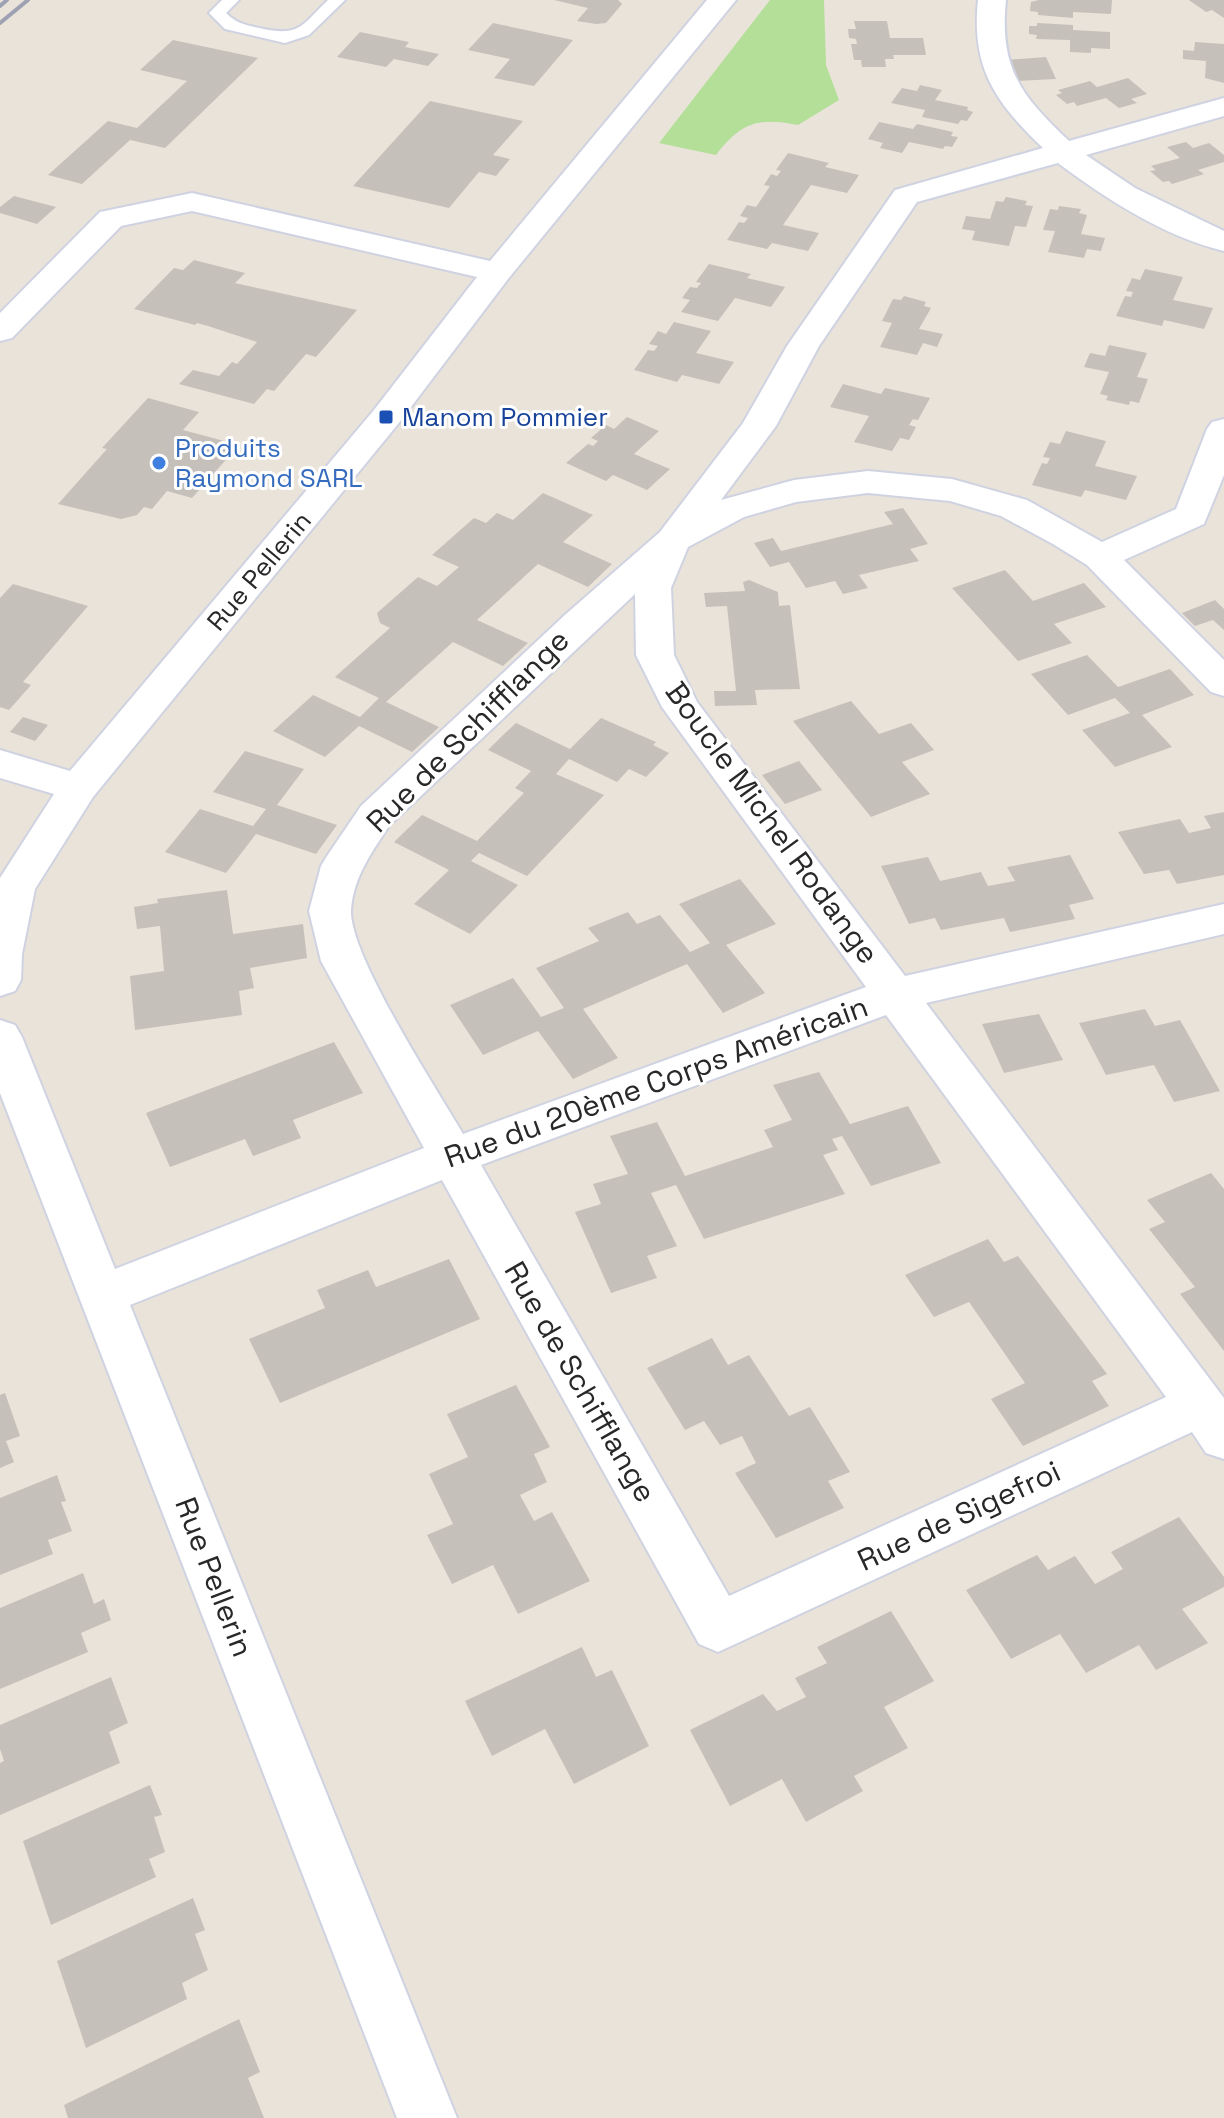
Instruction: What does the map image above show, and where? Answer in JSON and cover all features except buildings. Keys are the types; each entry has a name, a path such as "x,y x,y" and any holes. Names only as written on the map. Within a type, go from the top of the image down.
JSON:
{"street":[{"name":"Rue Pellerin","path":"0,980 1,954 15,888 79,787 386,417 497,272 722,0"},
{"path":"992,0 994,65 1029,117 1061,151 1126,197 1224,242"},
{"name":"Rue de Schifflange","path":"718,1627 342,961 330,911 341,866 375,816 579,623 673,540 759,426 803,346 906,196 1224,107"},
{"path":"0,331 111,219 192,202 497,272"},
{"path":"1100,557 1191,516 1224,429"},
{"path":"673,540 731,509 794,491 868,482 952,490 1014,508 1100,557 1224,683"},
{"name":"Boucle Michel Rodange","path":"673,540 653,588 655,655 681,707 1212,1421"},
{"path":"0,764 79,787"},
{"name":"Rue du 20ème Corps Américain","path":"103,1295 451,1157 895,994 1224,919"},
{"name":"Rue Pellerin","path":"0,1037 427,2118"},
{"name":"Rue de Sigefroi","path":"718,1627 1212,1421"}],"lane":[{"path":"231,0 217,13 230,26 285,38 304,32 337,0"}],"green space":[{"path":"770,0 824,0 826,65 839,100 798,125 762,122 743,129 716,155 659,143"}],"railway":[{"path":"0,6 7,0"},
{"path":"0,23 28,0"}],"place":[{"name":"Manom Pommier","path":"386,417"},
{"name":"Produits Raymond SARL","path":"159,463"}]}
